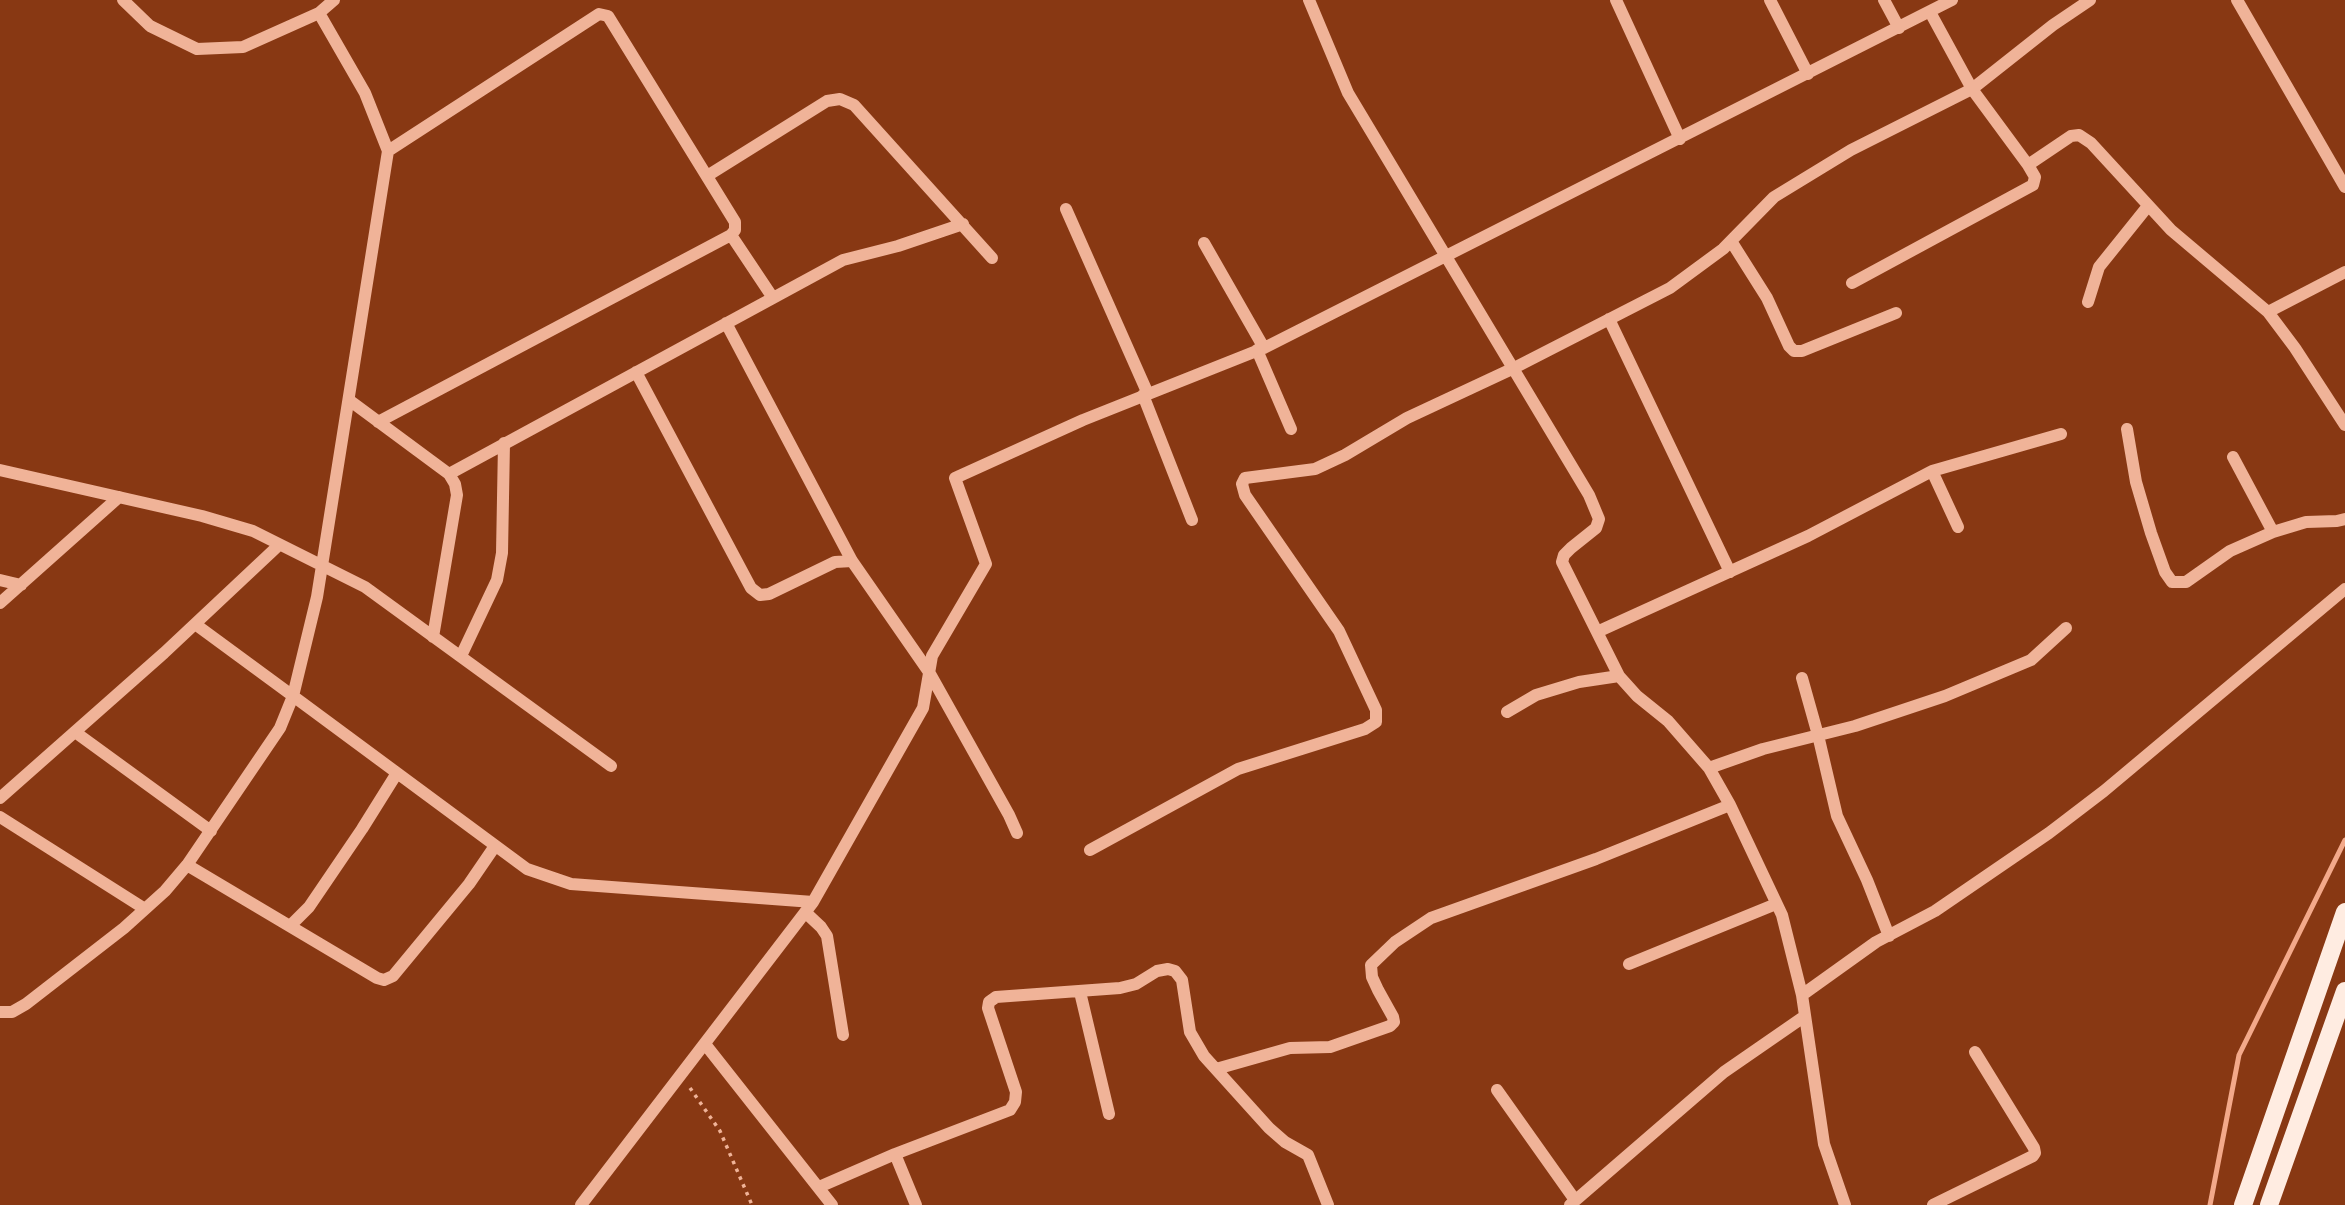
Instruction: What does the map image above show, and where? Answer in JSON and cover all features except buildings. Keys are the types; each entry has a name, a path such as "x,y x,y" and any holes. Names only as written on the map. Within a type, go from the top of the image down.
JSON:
{"main road":[{"path":"2244,1205 2345,912"},
{"path":"2269,1205 2345,991"}],"street":[{"path":"123,0 150,26 197,48 243,47 319,13 334,0"},
{"path":"1309,0 1348,93 1589,495 1599,519 1596,528 1571,548 1564,555 1562,562 1619,676 1637,696 1668,721 1709,768 1730,805 1782,915 1802,995 1824,1144 1845,1205"},
{"path":"1616,0 1679,139"},
{"path":"1770,0 1808,74"},
{"path":"1884,0 1899,28"},
{"path":"581,1205 809,907 923,708 932,656 986,564 955,478 1083,420 1260,349 1952,0"},
{"path":"1090,850 1238,769 1365,729 1376,722 1376,710 1339,631 1245,495 1242,484 1245,478 1314,470 1407,418 1514,368 1670,288 1731,241 1774,197 1851,149 1972,89 2053,25 2090,0"},
{"path":"2237,0 2345,187"},
{"path":"1852,283 2033,185 2035,177 2028,165 1972,89 1930,12"},
{"path":"0,1013 12,1012 26,1004 165,891 211,831 279,727 293,695 317,597 388,151 365,93 319,13"},
{"path":"379,422 731,235 735,230 735,222 608,16 598,14 388,151"},
{"path":"707,176 827,101 840,99 854,105 992,258"},
{"path":"2028,165 2071,136 2079,135 2091,143 2171,230 2268,312 2345,425"},
{"path":"2088,302 2099,267 2148,206"},
{"path":"1066,209 1146,395 1192,520"},
{"path":"449,474 843,260 898,246 963,224"},
{"path":"731,235 773,298"},
{"path":"1731,241 1768,298 1794,351 1802,351 1896,313"},
{"path":"1204,243 1260,349 1291,429"},
{"path":"2268,312 2345,272"},
{"path":"1609,319 1730,572"},
{"path":"726,323 852,561 929,673 1017,833"},
{"path":"636,372 751,588 760,595 769,594 835,562 852,561"},
{"path":"349,400 449,474 455,484 457,495 433,636"},
{"path":"2127,429 2136,482 2165,572 2172,582 2186,582 2230,551 2273,532 2306,522 2345,519"},
{"path":"1597,632 1808,536 1932,471 2061,434"},
{"path":"461,656 498,580 502,553 504,443"},
{"path":"2233,457 2273,532"},
{"path":"0,470 202,516 253,531 365,587 611,766"},
{"path":"1932,471 1958,527"},
{"path":"0,603 119,497"},
{"path":"0,798 279,545"},
{"path":"0,580 20,585"},
{"path":"1802,995 1876,942 1935,911 2049,833 2345,589"},
{"path":"195,624 527,869 571,884 809,907"},
{"path":"1709,768 1763,749 1855,726 1945,696 2031,660 2066,628"},
{"path":"1507,712 1536,695 1579,682 1619,676"},
{"path":"1802,678 1837,816 1889,936"},
{"path":"75,732 211,831"},
{"path":"289,926 309,907 397,773"},
{"path":"1216,1069 1290,1048 1330,1047 1390,1026 1394,1022 1393,1017 1378,990 1371,965 1395,942 1431,918 1596,859 1730,805"},
{"path":"0,817 145,909"},
{"path":"187,865 377,978 383,979 393,976 469,884 495,846"},
{"path":"1629,964 1776,904"},
{"path":"809,907 827,936 843,1035"},
{"path":"819,1188 895,1154 1010,1110 1015,1102 1016,1092 988,1008 989,1002 996,997 1120,988 1136,984 1157,971 1168,969 1175,971 1182,980 1190,1032 1204,1056 1269,1128 1285,1142 1308,1155 1328,1205"},
{"path":"1080,992 1109,1114"},
{"path":"1496,1090 1514,1111 1573,1203 1724,1072 1805,1016"},
{"path":"705,1044 832,1205"},
{"path":"1933,1205 2035,1153 1975,1052"},
{"path":"895,1154 916,1205"}],"path":[{"path":"680,1075 720,1131 752,1205"}],"waterway":[{"path":"2210,1205 2239,1055 2345,840"}]}
